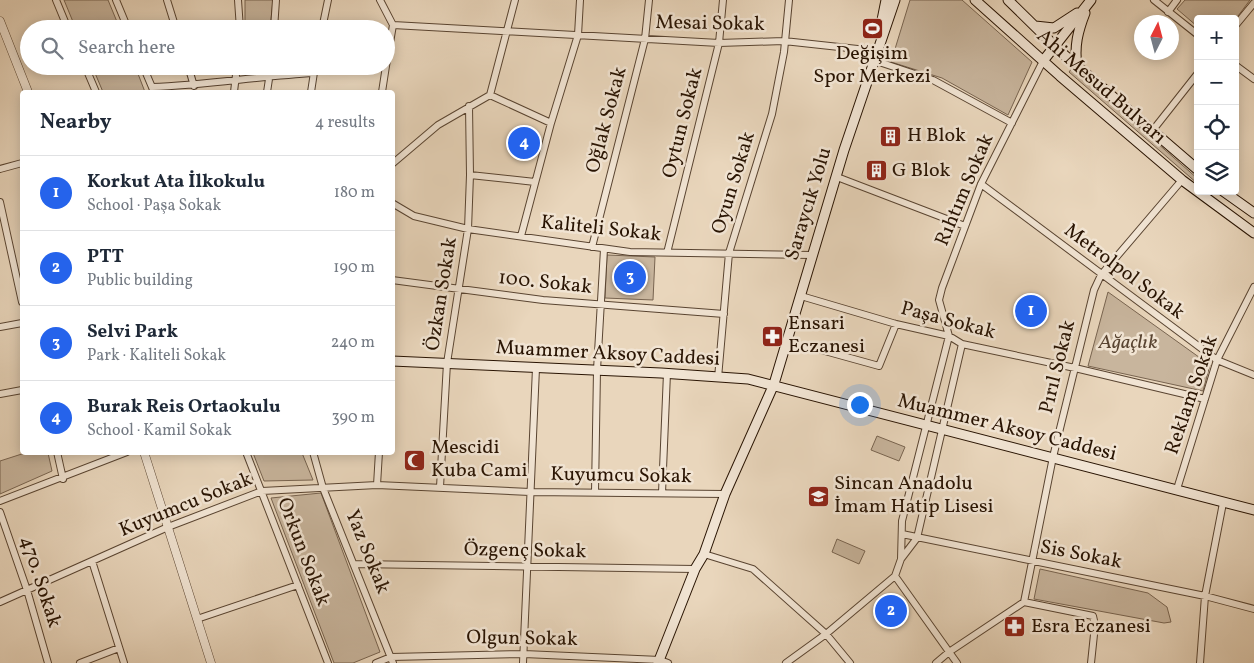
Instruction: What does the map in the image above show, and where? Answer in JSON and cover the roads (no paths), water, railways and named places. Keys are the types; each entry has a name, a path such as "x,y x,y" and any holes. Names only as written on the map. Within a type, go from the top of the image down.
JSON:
{"main road":[{"name":"Saraycık Yolu","path":"662,662 725,494 774,384 844,150 881,35 888,0"},
{"name":"Ahi Mesud Bulvarı","path":"976,0 1043,61 1182,180 1254,232"},
{"name":"Ahi Mesud Bulvarı","path":"1008,0 1077,66 1194,166"},
{"path":"1043,61 1090,2"},
{"path":"1035,26 1054,28 1090,2"},
{"path":"1077,66 1074,50 1078,31 1090,2"},
{"path":"1229,195 1254,213"},
{"name":"Muammer Aksoy Caddesi","path":"395,360 748,379 774,384 943,431 1053,457 1254,510"}],"street":[{"path":"56,0 64,20"},
{"path":"116,0 124,20"},
{"path":"167,0 173,20"},
{"path":"238,0 239,20"},
{"path":"275,20 276,0"},
{"path":"324,20 328,0"},
{"path":"380,0 390,20"},
{"path":"395,162 438,126 490,95 515,0"},
{"path":"521,236 551,122 578,35 580,0"},
{"name":"Oğlak Sokak","path":"592,247 645,39 649,0"},
{"name":"Oytun Sokak","path":"667,253 719,43 722,0"},
{"name":"Oyun Sokak","path":"718,378 729,253 772,114 789,0"},
{"path":"1154,0 1194,33"},
{"path":"1168,12 1177,0"},
{"path":"1239,21 1254,2"},
{"path":"0,21 20,72"},
{"name":"Mesai Sokak","path":"395,25 719,43 784,41 876,51"},
{"path":"873,60 933,80 1012,123"},
{"name":"Rıhtım Sokak","path":"949,336 939,300 981,184 1043,61"},
{"path":"1239,68 1254,79"},
{"path":"21,75 27,90"},
{"path":"88,75 93,90"},
{"path":"147,75 153,90 270,75 267,90"},
{"path":"191,75 194,86"},
{"path":"234,90 236,75"},
{"path":"311,90 314,75"},
{"path":"382,90 385,75"},
{"path":"1153,130 1194,78"},
{"path":"490,95 551,122"},
{"name":"Özkan Sokak","path":"440,487 447,363 468,229 470,175 469,106"},
{"path":"0,169 20,164"},
{"path":"470,175 535,182"},
{"path":"837,177 965,226"},
{"name":"Pırıl Sokak","path":"1024,602 1053,457 1094,290 1101,275 1182,180"},
{"name":"Metrolpol Sokak","path":"981,184 1217,360 1254,375"},
{"path":"0,202 20,293"},
{"name":"Kaliteli Sokak","path":"395,205 414,216 468,229 592,247 667,253 812,255"},
{"path":"0,240 9,241"},
{"path":"595,492 597,370 604,248"},
{"name":"100. Sokak","path":"395,280 543,300 724,314"},
{"name":"Reklam Sokak","path":"1177,489 1217,360 1254,287"},
{"name":"Paşa Sokak","path":"801,296 896,324 949,336 962,344 1075,368 1205,399"},
{"path":"0,327 20,323"},
{"path":"814,348 879,366 896,324"},
{"path":"786,663 826,634 895,576 901,559 902,520 949,336"},
{"path":"901,559 917,538 962,344"},
{"path":"523,663 536,368"},
{"path":"662,493 667,374"},
{"path":"0,394 20,390"},
{"path":"58,455 63,479"},
{"path":"0,501 63,479 120,455"},
{"path":"145,455 211,663"},
{"name":"Orkun Sokak","path":"247,455 328,663"},
{"name":"Yaz Sokak","path":"315,455 323,488 392,660"},
{"path":"377,485 379,455"},
{"name":"Kuyumcu Sokak","path":"0,602 168,527 262,491 377,485 530,492 725,494"},
{"path":"1200,663 1205,596 1223,503"},
{"name":"470. Sokak","path":"0,512 27,590 48,663"},
{"name":"Sis Sokak","path":"902,534 1205,596 1254,609"},
{"path":"704,554 753,569 826,634 850,663"},
{"path":"92,561 124,663"},
{"name":"Özgenç Sokak","path":"354,564 695,570"},
{"path":"895,576 957,663"},
{"path":"197,619 298,585"},
{"path":"936,663 949,652 1024,602 1093,616 1095,625 1091,663"},
{"path":"80,663 119,648"},
{"name":"Olgun Sokak","path":"376,663 392,660 524,654 662,662"}],"place":[{"name":"Değişim Spor Merkezi","path":"872,28"},
{"name":"H Blok","path":"891,136"},
{"name":"Burak Reis Ortaokulu","path":"524,143"},
{"name":"G Blok","path":"876,171"},
{"name":"Selvi Park","path":"630,277"},
{"name":"Korkut Ata İlkokulu","path":"1031,311"},
{"name":"Ensari Eczanesi","path":"772,336"},
{"name":"Mescidi Kuba Cami","path":"415,460"},
{"name":"Sincan Anadolu İmam Hatip Lisesi","path":"818,496"},
{"name":"PTT","path":"891,611"},
{"name":"Esra Eczanesi","path":"1015,627"}],"park label":[{"name":"Ağaçlık","path":"1128,343"}]}
